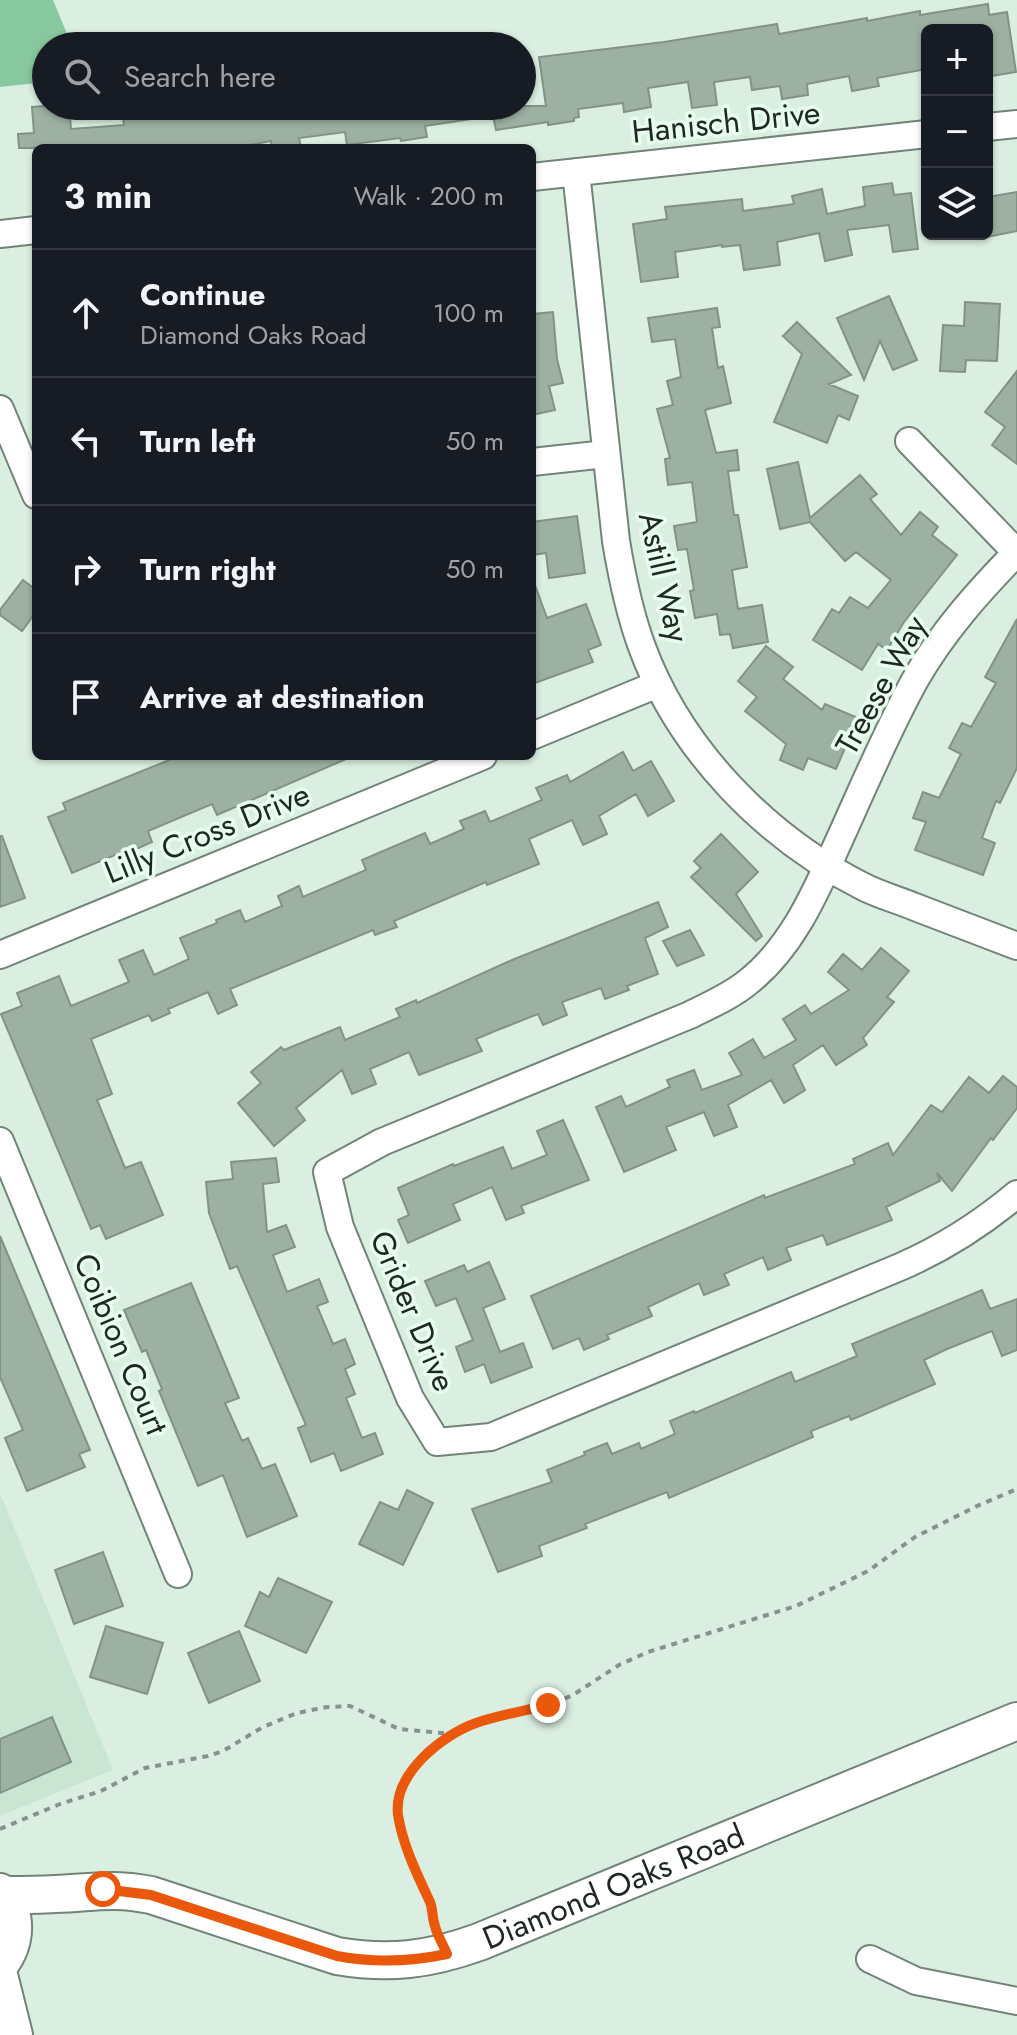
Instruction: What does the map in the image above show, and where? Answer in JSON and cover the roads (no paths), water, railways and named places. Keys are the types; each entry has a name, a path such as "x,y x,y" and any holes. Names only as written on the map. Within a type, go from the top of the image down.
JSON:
{"street":[{"path":"993,126 1017,124"},
{"name":"Hanisch Drive","path":"536,177 921,135"},
{"name":"Astill Way","path":"576,172 623,582 643,649 678,720 733,789 771,826 827,866 866,888 1017,946"},
{"path":"0,234 32,230"},
{"path":"0,409 32,485"},
{"path":"909,441 1017,552"},
{"path":"536,462 606,454"},
{"name":"Treese Way","path":"827,866 916,680 946,633 1017,552"},
{"path":"536,734 658,684"},
{"name":"Lilly Cross Drive","path":"0,955 473,760"},
{"name":"Grider Drive","path":"827,866 814,896 775,955 749,981 725,997 690,1015 382,1142 327,1172 340,1227 410,1398 437,1442 491,1437 942,1249 985,1221 1017,1194"},
{"name":"Coibion Court","path":"0,1141 178,1574"},
{"name":"Diamond Oaks Road","path":"6,1904 103,1889 151,1895 312,1949 357,1959 414,1961 447,1954 1017,1721"},
{"path":"0,1964 12,1941 6,1904"},
{"path":"870,1959 916,1981 1017,2001"},
{"path":"0,1979 14,2035"}]}
